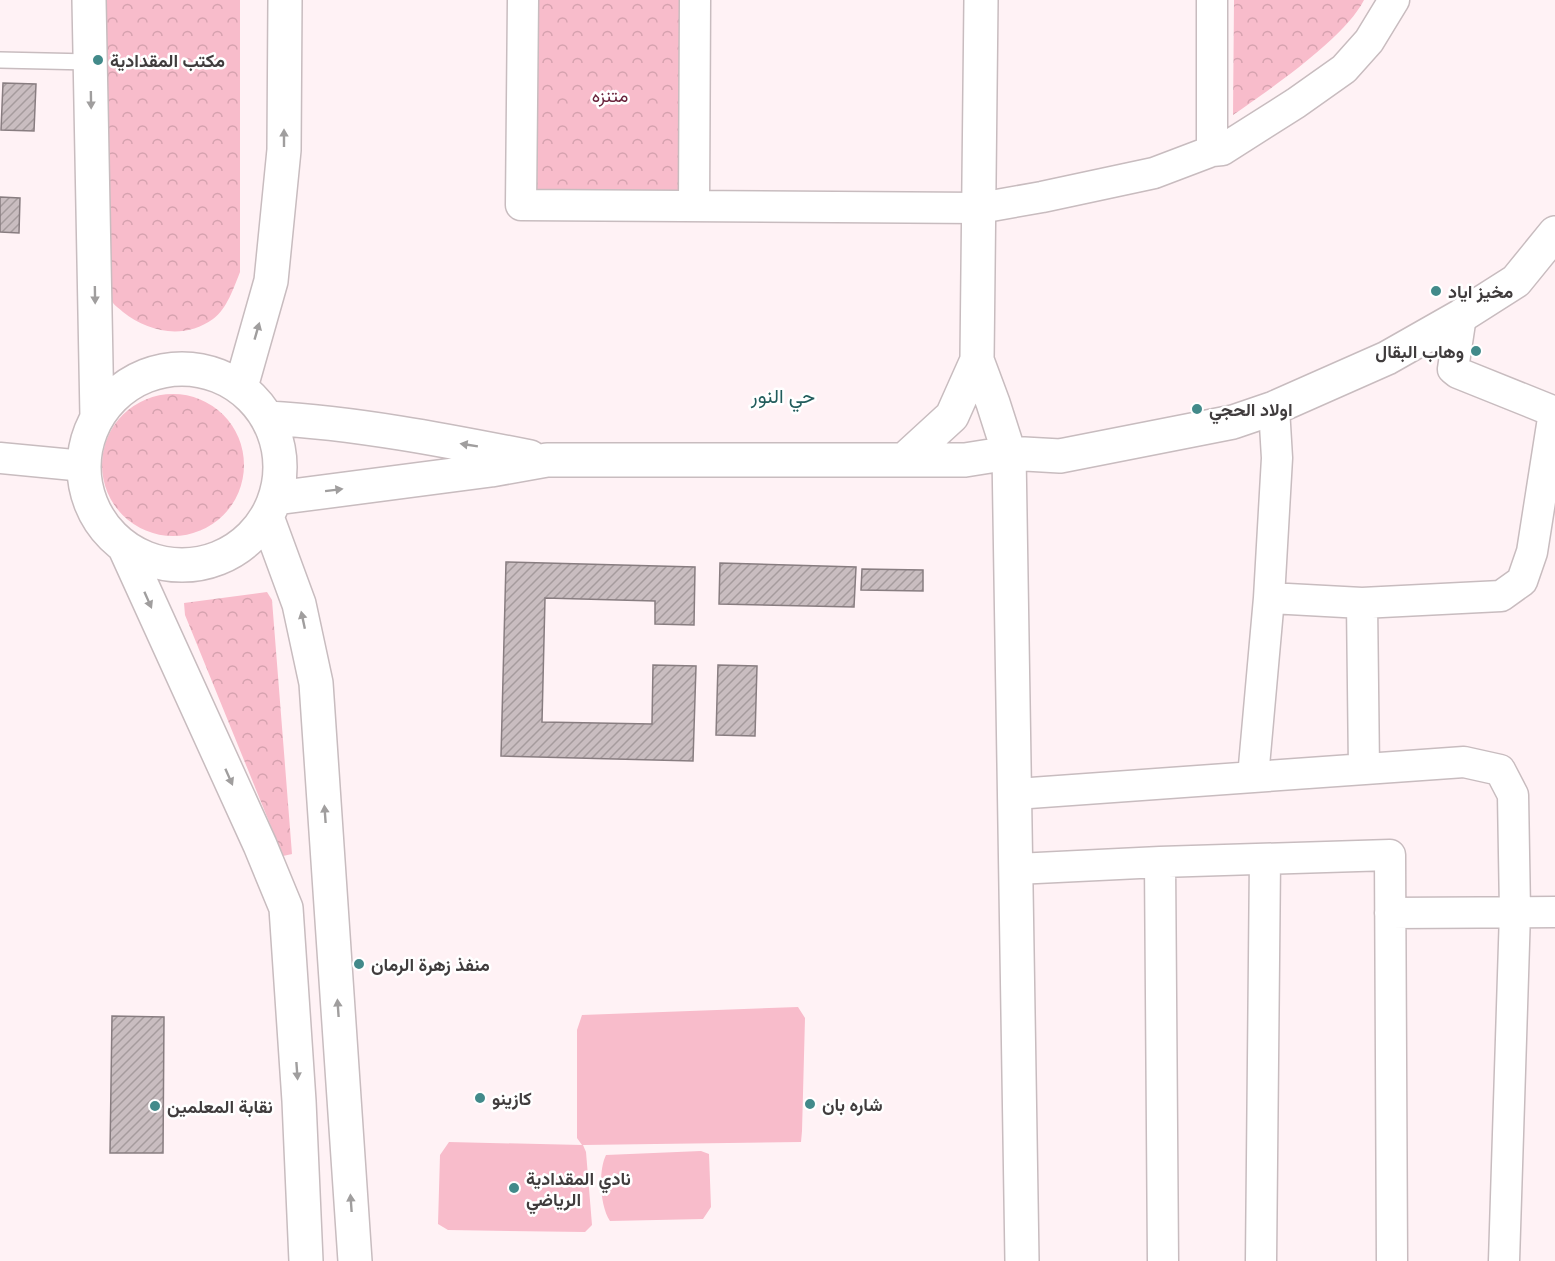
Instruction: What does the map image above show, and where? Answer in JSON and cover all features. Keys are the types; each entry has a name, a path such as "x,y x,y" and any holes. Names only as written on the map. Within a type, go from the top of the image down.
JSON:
{"street":[{"path":"89,0 98,417"},
{"path":"240,387 271,281 284,150 285,0"},
{"path":"523,0 521,205 980,207 1041,197 1154,173 1212,151 1222,150 1344,69 1369,41 1394,0"},
{"path":"694,206 695,0"},
{"path":"981,0 977,360 1009,453 1022,1261"},
{"path":"1212,0 1212,151"},
{"path":"272,507 547,460 965,460 1009,453 1060,456 1233,422 1274,408 1387,358 1461,316 1516,281 1555,233"},
{"path":"1269,598 1362,603 1501,596 1522,581 1532,552 1555,412 1458,374 1453,369 1461,316"},
{"path":"904,460 952,416 977,360"},
{"path":"183,368 204,370 223,376 240,387 256,401 268,418 276,437 280,457 280,477 272,507 255,533 239,547 222,557 182,566 142,557 124,546 109,532 97,515 89,497 84,466 89,436 110,400 125,386 143,376 162,370 183,368"},
{"path":"1253,777 1269,598 1277,458 1274,408"},
{"path":"268,418 313,420 479,446 547,460"},
{"path":"0,458 84,466"},
{"path":"272,507 299,603 316,683 355,1261"},
{"path":"124,546 260,845 286,908 300,1112 306,1261"},
{"path":"1362,603 1364,769"},
{"path":"1015,794 1464,762 1500,770 1513,795 1515,912 1504,1261"},
{"path":"1016,869 1390,855 1392,1261"},
{"path":"1261,1261 1265,859"},
{"path":"1160,862 1163,1261"},
{"path":"1390,913 1555,912"}],"lane":[{"path":"0,60 90,62"}],"green space":[{"path":"106,0 240,0 240,272 230,297 218,315 202,326 190,330 155,329 133,319 113,303 105,281"},
{"name":"متنزه","path":"538,0 684,0 683,196 537,191"},
{"path":"1234,0 1364,0 1341,30 1324,46 1285,78 1233,115"},
{"path":"173,394 200,400 223,415 238,438 244,465 238,492 223,515 200,530 173,536 146,530 123,515 108,492 102,465 108,438 123,415 146,400"},
{"path":"267,592 272,600 292,854 283,856 185,615 184,603"},
{"path":"798,1007 805,1018 801,1142 583,1145 586,1152 592,1225 585,1232 448,1230 438,1224 440,1155 449,1142 582,1145 577,1138 577,1030 582,1015"},
{"path":"701,1151 709,1154 711,1207 703,1219 610,1221 604,1207 601,1188 603,1162 606,1155"}],"building":[{"path":"3,83 36,84 34,131 1,130"},
{"path":"0,197 20,198 19,233 0,232"},
{"path":"506,562 695,567 694,625 655,624 655,601 545,598 542,722 652,724 653,665 696,666 693,761 501,756"},
{"path":"720,563 856,567 854,607 719,604"},
{"path":"862,569 923,570 923,591 861,590"},
{"path":"718,665 757,666 755,736 716,735"},
{"path":"112,1016 164,1017 163,1153 110,1153"}],"place":[{"name":"مكتب المقدادية","path":"98,60"},
{"name":"مخيز اياد","path":"1436,291"},
{"name":"وهاب البقال","path":"1476,351"},
{"name":"اولاد الحجي","path":"1197,409"},
{"name":"منفذ زهرة الرمان","path":"359,964"},
{"name":"كازينو","path":"480,1098"},
{"name":"شاره بان","path":"810,1104"},
{"name":"نقابة المعلمين","path":"155,1106"},
{"name":"نادي المقدادية الرياضي","path":"514,1188"}],"district":[{"name":"حي النور","path":"783,395"}]}
